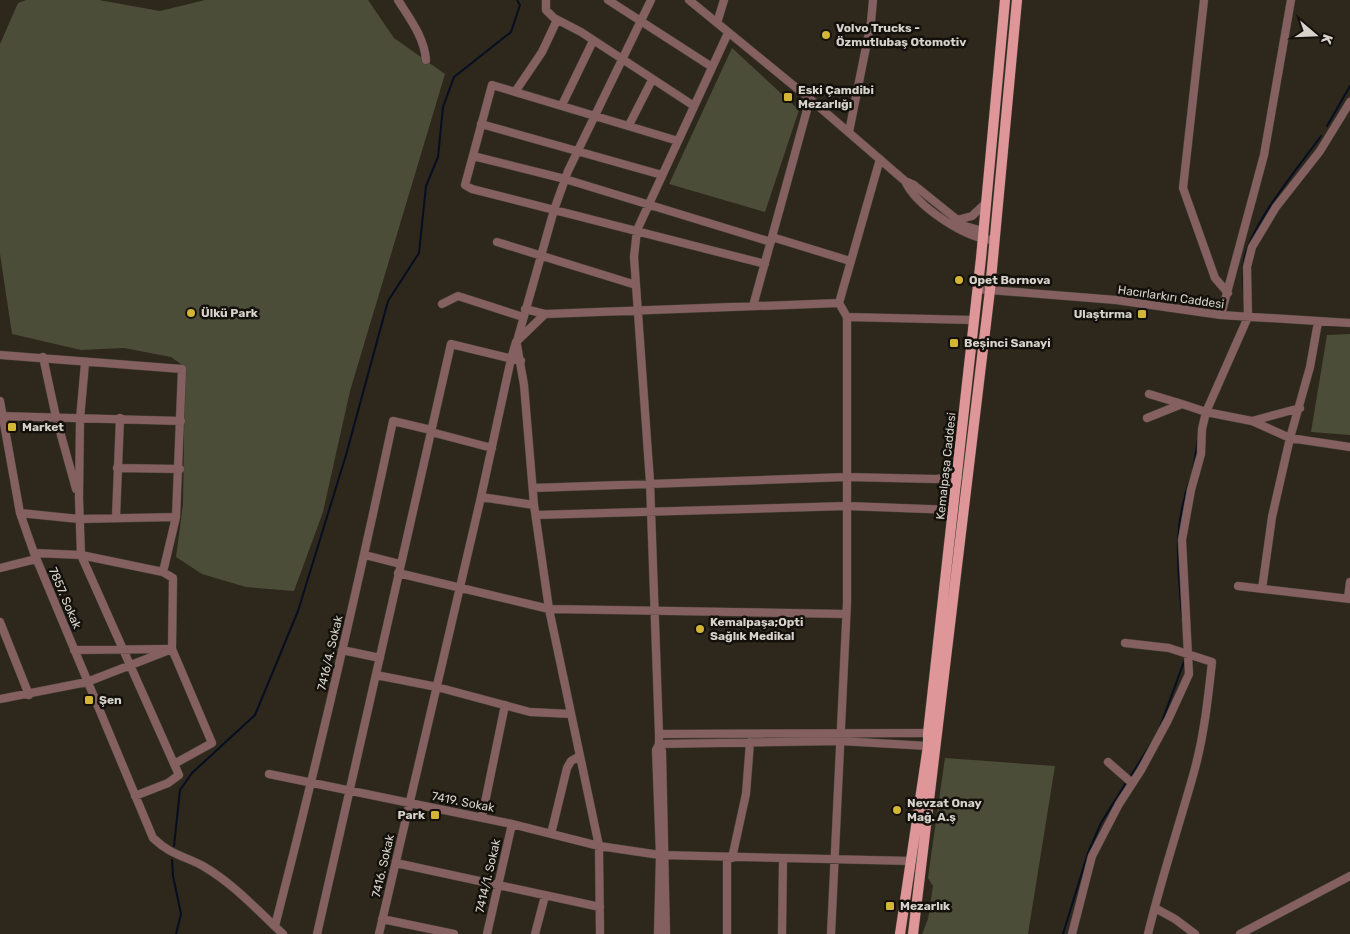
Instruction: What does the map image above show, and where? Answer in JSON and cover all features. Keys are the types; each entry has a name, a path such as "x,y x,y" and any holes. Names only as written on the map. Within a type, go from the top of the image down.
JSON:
{"main road":[{"name":"Kemalpaşa Caddesi","path":"900,934 928,746 958,477 973,320 978,289 1005,0"},
{"path":"983,235 994,236 1017,0"},
{"name":"Kemalpaşa Caddesi","path":"913,934 990,290 994,236"}],"street":[{"path":"398,0 419,33 425,47 426,60"},
{"path":"546,0 546,10 558,20 694,106"},
{"path":"608,0 712,66"},
{"name":"7416. Sokak","path":"378,934 482,497 511,359 525,309 565,179 650,0"},
{"path":"689,0 810,99 905,181 914,185 957,220 983,235"},
{"path":"717,23 724,0"},
{"path":"849,132 871,22 873,0"},
{"path":"1204,0 1183,188 1215,278 1228,293"},
{"path":"1221,315 1264,155 1291,0"},
{"path":"515,92 542,52 558,20"},
{"path":"666,934 662,751 659,744 650,482 634,257 636,230 728,33"},
{"path":"562,106 593,41"},
{"path":"629,125 652,80"},
{"path":"678,141 492,85 465,185 472,189 764,264"},
{"path":"753,306 810,99"},
{"path":"1072,934 1092,856 1129,781 1168,720 1189,674 1186,654 1182,540 1191,490 1201,454 1202,429 1206,412 1248,317 1247,267 1252,247 1276,208 1320,151 1350,102"},
{"path":"481,124 662,175"},
{"path":"473,156 565,179 850,261"},
{"path":"831,934 836,860 846,614 847,317 839,303 880,160"},
{"path":"905,181 909,190 950,225 983,235"},
{"path":"957,220 972,216 986,203"},
{"path":"497,242 636,285"},
{"name":"Hacırlarkırı Caddesi","path":"978,289 1150,304 1221,315 1350,323"},
{"path":"442,304 458,296 523,317"},
{"path":"525,309 544,314 839,303"},
{"path":"544,314 516,343 521,361 532,456 532,488 549,609 599,846 600,934"},
{"path":"847,317 973,320"},
{"path":"1262,589 1272,517 1290,438 1300,408 1318,322"},
{"path":"317,934 451,344 521,361"},
{"path":"0,355 43,357 85,363 182,368 180,469 176,517 163,572"},
{"path":"43,357 56,417 79,498"},
{"path":"85,363 80,419 79,518 81,555 179,775 168,783 134,796"},
{"path":"1150,394 1206,412 1252,421 1290,438 1350,447"},
{"name":"7857. Sokak","path":"0,401 20,513 35,556 153,838 167,851 203,866 245,896 283,934"},
{"path":"1147,418 1182,404"},
{"path":"1252,421 1300,408"},
{"path":"2,416 181,421"},
{"path":"116,517 120,418"},
{"name":"7416/4. Sokak","path":"275,926 312,783 365,555 393,421 431,431"},
{"path":"431,431 492,448"},
{"path":"117,468 180,469"},
{"path":"532,488 650,482 847,477 935,479 958,477"},
{"path":"482,497 534,505"},
{"path":"536,515 847,506 954,510"},
{"path":"20,513 79,518 176,517"},
{"path":"0,568 35,556 81,555 163,572 173,578 172,649 212,744 174,764"},
{"path":"365,555 400,564"},
{"path":"398,574 549,609 846,614"},
{"path":"1238,586 1349,599 1350,582"},
{"path":"0,622 29,695"},
{"path":"1125,643 1186,654 1212,662 1206,720 1194,771 1148,934"},
{"path":"74,650 172,649"},
{"path":"0,699 29,695 88,682 172,649"},
{"path":"342,650 380,658"},
{"path":"376,675 437,687 530,712 571,714"},
{"path":"482,817 505,705"},
{"path":"659,744 750,742 928,733"},
{"path":"659,734 841,737 928,746"},
{"path":"727,934 729,858 746,794 750,742"},
{"path":"551,834 567,768 571,761 580,756"},
{"path":"1108,762 1129,781"},
{"name":"7419. Sokak","path":"269,774 482,817 599,846 663,855 912,861"},
{"name":"7414/1. Sokak","path":"487,934 512,824"},
{"path":"658,934 663,855"},
{"path":"782,934 783,859"},
{"path":"396,863 545,896 600,906"},
{"path":"1240,934 1350,876"},
{"path":"535,934 545,896"},
{"path":"1154,908 1175,919 1195,934"},
{"path":"382,919 454,934"}],"green space":[{"name":"Ülkü Park","path":"26,0 99,0 160,11 205,0 368,0 394,38 445,74 350,391 323,512 294,591 246,587 202,574 176,557 183,504 185,367 171,357 124,348 81,350 12,334 0,254 0,44 18,3"},
{"path":"732,48 799,110 765,212 669,184"},
{"path":"1350,334 1350,435 1311,432 1327,335"},
{"path":"945,758 1055,766 1028,934 922,934 928,919 933,886 928,878"}],"waterway":[{"path":"174,846 180,790 192,773 255,715 298,611 346,455 388,301 419,253 426,186 438,157 443,107 454,77 511,32 520,5 517,0"},
{"path":"1327,126 1350,86"},
{"path":"1244,294 1243,265 1250,242 1267,210 1321,136"},
{"path":"1193,470 1198,440"},
{"path":"1182,617 1178,563 1179,530 1185,495 1191,477"},
{"path":"1160,727 1185,659"},
{"path":"1129,779 1152,742"},
{"path":"1063,934 1088,853 1101,823 1126,783"},
{"path":"172,860 173,876 181,914 176,934"}],"place":[{"name":"Volvo Trucks - Özmutlubaş Otomotiv","path":"826,35"},
{"name":"Eski Çamdibi Mezarlığı","path":"788,97"},
{"name":"Opet Bornova","path":"959,280"},
{"name":"Ülkü Park","path":"191,313"},
{"name":"Ulaştırma","path":"1142,314"},
{"name":"Beşinci Sanayi","path":"954,343"},
{"name":"Market","path":"12,427"},
{"name":"Kemalpaşa;Opti Sağlık Medikal","path":"700,629"},
{"name":"Şen","path":"89,700"},
{"name":"Nevzat Onay Mağ. A.ş","path":"897,810"},
{"name":"Park","path":"435,815"},
{"name":"Mezarlık","path":"890,906"}]}
